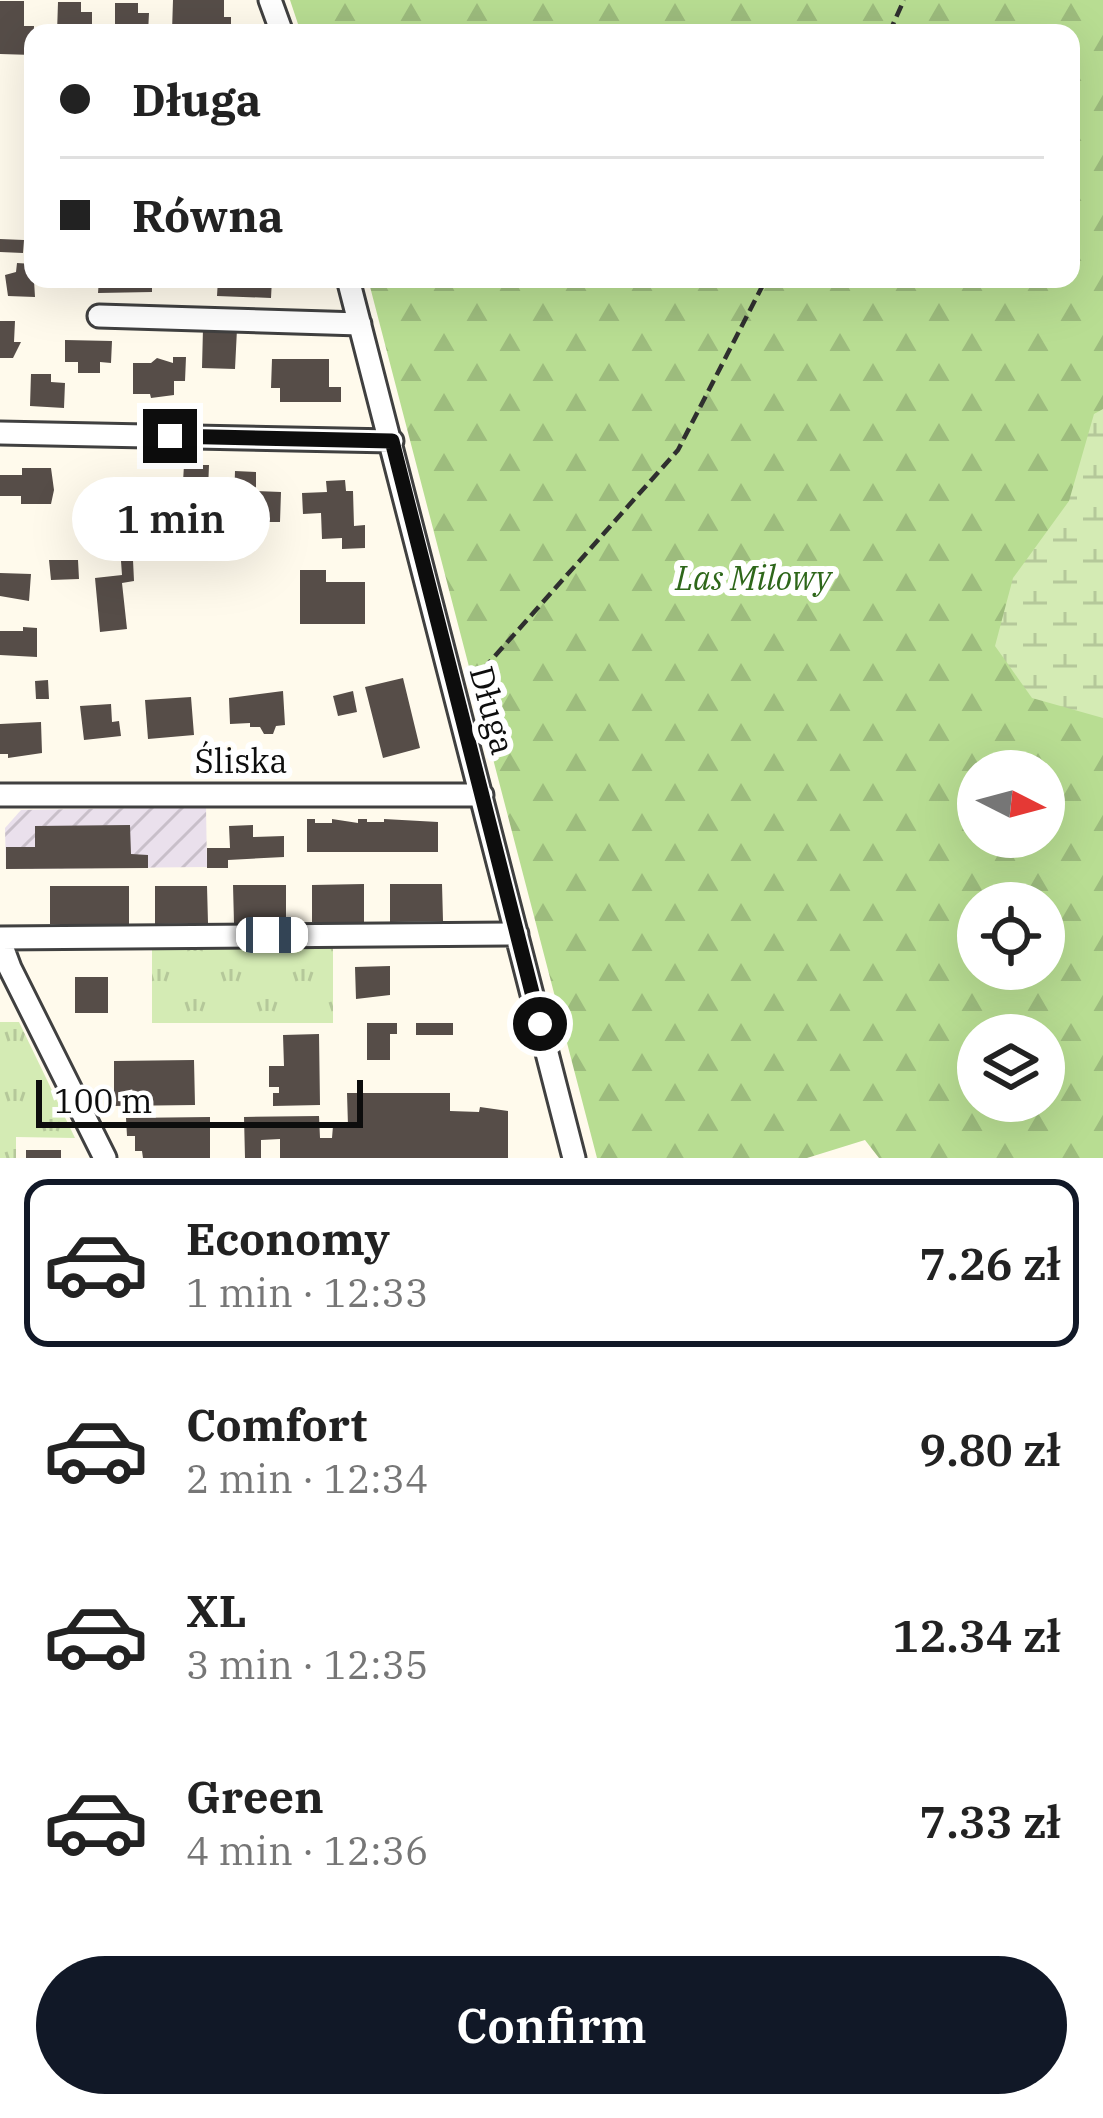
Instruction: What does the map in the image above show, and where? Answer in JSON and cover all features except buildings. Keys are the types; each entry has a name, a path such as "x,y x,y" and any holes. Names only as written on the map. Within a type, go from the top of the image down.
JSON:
{"street":[{"name":"Długa","path":"350,288 574,1158"},
{"path":"99,316 360,324"},
{"path":"0,433 392,441"},
{"name":"Śliska","path":"0,796 482,795"},
{"path":"105,1158 0,939 517,934"}],"path":[{"path":"455,701 679,450 761,288"}],"shaded area":[{"path":"206,807 207,867 6,869 5,828 21,810"}],"green space":[{"name":"Las Milowy","path":"290,0 1103,0 1103,1158 879,1158 865,1140 807,1158 597,1158 370,288 1080,288 1080,24 298,24"},
{"path":"1103,409 1103,718 1032,698 995,646 1013,578 1069,501 1094,414"},
{"path":"333,944 333,1023 152,1023 152,946"},
{"path":"0,1022 19,1022 75,1138 16,1137 16,1158 0,1158"}],"route":[{"path":"170,436 392,441 540,1024"}]}
